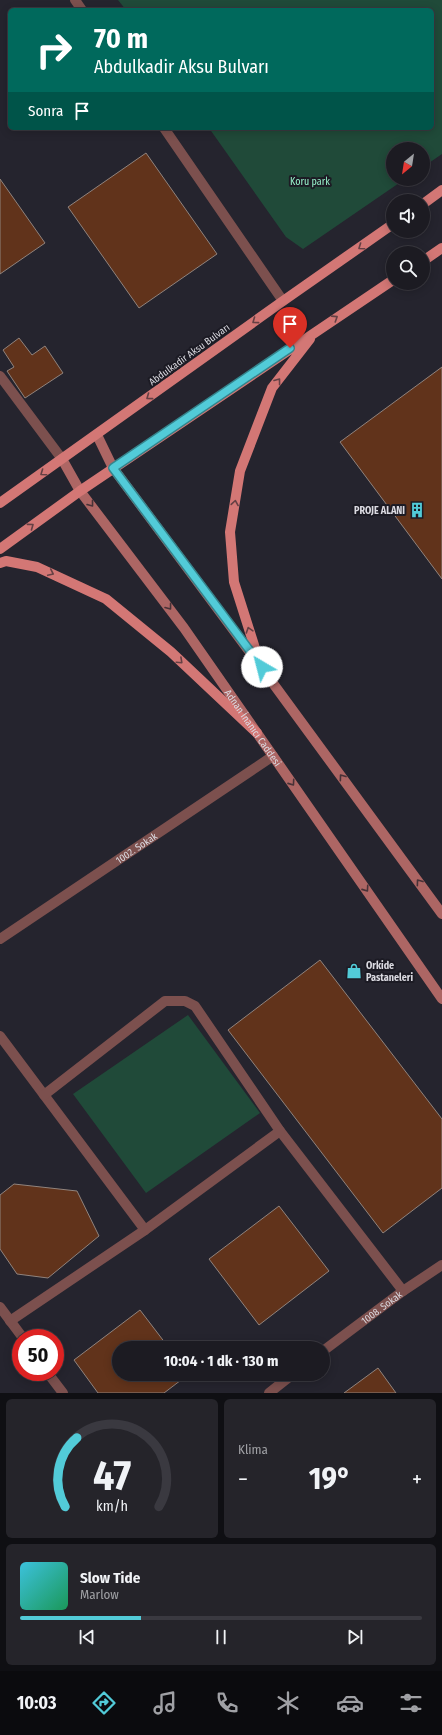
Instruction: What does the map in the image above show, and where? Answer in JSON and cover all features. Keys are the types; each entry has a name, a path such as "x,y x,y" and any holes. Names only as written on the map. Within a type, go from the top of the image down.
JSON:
{"main road":[{"path":"430,199 442,190"},
{"name":"Abdulkadir Aksu Bulvarı","path":"0,503 386,229"},
{"path":"430,256 442,248"},
{"path":"0,549 80,490 386,285"},
{"path":"262,667 234,582 230,532 240,471 272,388 316,331"},
{"path":"97,435 113,468 262,667 442,914"},
{"name":"Adnan İnanıcı Caddesi","path":"62,459 80,490 184,628 442,999"},
{"path":"0,563 6,561 38,567 106,599 171,652 257,733"}],"street":[{"path":"165,130 283,301"},
{"path":"0,376 62,459"},
{"name":"1002. Sokak","path":"0,940 273,756"},
{"path":"44,1095 166,1001 185,1001 195,1006 280,1131 403,1290"},
{"path":"0,1036 145,1230"},
{"path":"10,1321 145,1230 280,1131"},
{"name":"1008. Sokak","path":"330,1346 403,1290 442,1265"},
{"path":"0,1307 16,1329"},
{"path":"54,1381 63,1393"},
{"path":"268,1393 284,1381"}],"green space":[{"name":"Koru park","path":"118,0 442,0 442,154 430,162 430,142 386,142 386,186 395,186 303,249 286,237 210,130 434,130 434,8 124,8"},
{"path":"188,1015 260,1113 146,1193 73,1094"}],"building":[{"path":"146,153 217,254 139,308 68,207"},
{"path":"0,179 45,243 0,274"},
{"path":"19,338 32,355 45,346 63,373 25,398 7,371 14,367 3,350"},
{"name":"PROJE ALANI","path":"442,367 442,579 340,442"},
{"path":"320,960 442,1119 442,1188 383,1233 228,1030"},
{"path":"14,1184 77,1191 99,1236 48,1278 17,1274 0,1249 0,1195"},
{"path":"279,1206 329,1271 259,1325 209,1259"},
{"path":"140,1310 164,1341 112,1341 112,1381 180,1381 164,1393 98,1393 74,1360"},
{"path":"378,1368 396,1393 344,1393"}],"place":[{"name":"PROJE ALANI","path":"417,510"},
{"name":"Orkide Pastaneleri","path":"354,971"}],"route":[{"path":"262,667 113,468 290,348"}]}
